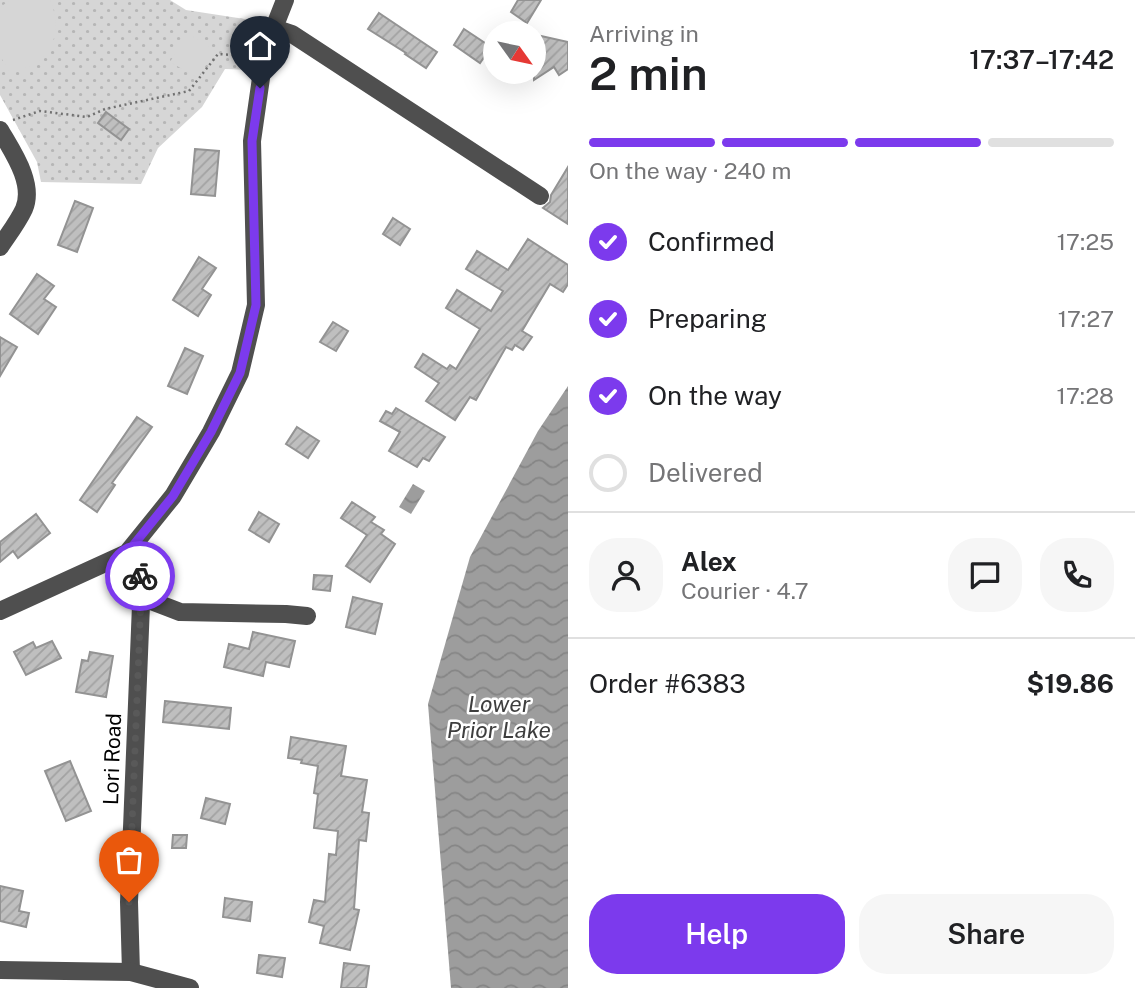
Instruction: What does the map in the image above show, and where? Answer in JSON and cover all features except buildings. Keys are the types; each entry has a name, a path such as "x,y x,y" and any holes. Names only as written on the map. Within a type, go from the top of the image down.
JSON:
{"street":[{"path":"0,611 127,553 173,496 211,432 240,373 256,305 252,141 265,59 285,0"},
{"path":"274,29 292,34 540,196"},
{"path":"0,247 25,207 25,183 6,126"},
{"name":"Lori Road","path":"127,553 142,580 129,902 131,972"},
{"path":"141,597 180,612 307,616"},
{"path":"0,970 131,972 190,988"}],"path":[{"path":"6,126 40,111 87,117 105,109 190,91 218,54 240,54 265,59"}],"shaded area":[{"path":"0,0 170,0 186,10 264,22 251,70 225,69 202,107 158,148 141,184 41,182 37,162 0,95"},
{"path":"11,0 50,0 56,25 54,37 44,56 35,64 10,72 0,56 0,7"},
{"path":"187,33 215,50 198,78 170,62"}],"water":[{"name":"Lower Prior Lake","path":"568,386 568,988 451,988 428,704 470,557 538,431"},
{"path":"413,484 425,491 411,514 399,507"}],"way so far":[{"path":"129,902 142,580 140,576"}],"route":[{"path":"140,576 127,553 173,496 211,432 240,373 256,305 252,141 260,88"}]}
